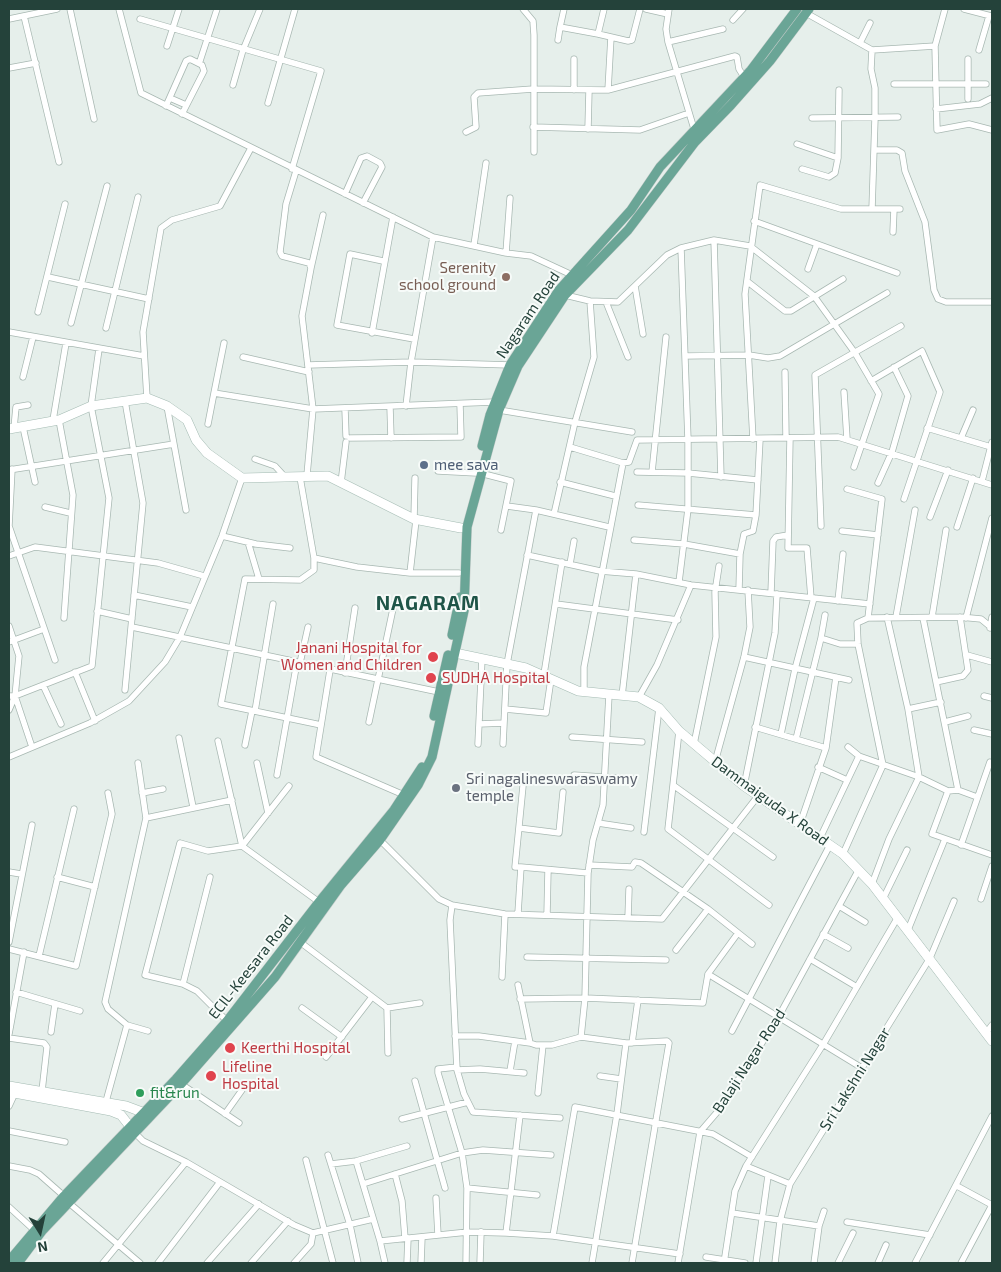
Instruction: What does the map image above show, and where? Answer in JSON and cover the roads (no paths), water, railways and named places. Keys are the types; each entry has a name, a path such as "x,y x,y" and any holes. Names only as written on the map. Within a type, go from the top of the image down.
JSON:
{"main road":[{"name":"Nagaram Road","path":"496,406 518,366 564,295 631,210 651,178 694,129 744,77 797,9"},
{"name":"Nagaram Road","path":"452,652 460,592 461,528 496,406 510,365 559,290 572,275 628,230 695,142 770,61 808,11"},
{"name":"Nagaram Road","path":"452,652 464,611 467,527 478,473"},
{"name":"ECIL-Keesara Road","path":"148,1114 181,1084 275,977 346,874 404,795 427,753 439,692 452,652"},
{"name":"ECIL-Keesara Road","path":"9,1261 33,1229 66,1199 148,1114 227,1022 319,902 380,840 418,785 432,757 452,652"},
{"name":"ECIL-Keesara Road","path":"18,1263 66,1199"}],"street":[{"path":"9,19 57,9"},
{"path":"70,9 94,119"},
{"path":"119,9 141,93 433,237 506,253 531,256 572,275"},
{"path":"167,46 179,9"},
{"path":"200,61 217,9"},
{"path":"233,85 243,50 260,9"},
{"path":"268,103 295,9"},
{"path":"523,9 533,22 534,152"},
{"path":"558,40 564,9"},
{"path":"598,34 604,9"},
{"path":"560,27 628,41 632,40 640,9"},
{"path":"646,9 668,11 666,29 668,42 694,129"},
{"path":"733,20 743,9"},
{"path":"945,9 935,46 937,130 969,124 992,130"},
{"path":"964,9 991,16 979,50"},
{"path":"808,11 872,50 935,46"},
{"path":"24,16 59,162"},
{"path":"140,19 207,40 322,71 286,204 280,252 282,256 309,263 311,268"},
{"path":"860,43 870,23"},
{"path":"668,42 723,29"},
{"path":"608,90 611,37"},
{"path":"872,50 871,69 875,88 872,209"},
{"path":"466,132 476,127 475,94 533,89 608,90 736,56 744,77"},
{"path":"166,106 186,61 190,59 205,68 182,114"},
{"path":"574,59 574,90"},
{"path":"968,59 968,100"},
{"path":"9,68 36,63"},
{"path":"894,84 986,84"},
{"path":"588,129 589,90"},
{"path":"802,169 832,176 835,173 838,158 839,90"},
{"path":"170,98 186,105"},
{"path":"936,109 980,104 992,98"},
{"path":"175,110 178,102"},
{"path":"533,127 640,130 689,113"},
{"path":"812,118 898,117"},
{"path":"797,144 838,158"},
{"path":"147,398 143,332 159,235 163,225 172,220 220,206 252,148"},
{"path":"874,150 897,150 902,153 905,171 925,222 934,290 938,299 946,302 992,302"},
{"path":"345,194 361,158 367,156 380,163 382,167 363,203"},
{"path":"474,245 486,163"},
{"path":"739,590 740,554 744,534 753,531 758,480 746,294 750,246 760,185 841,209 897,209 893,232"},
{"path":"71,323 107,186"},
{"path":"106,328 138,196"},
{"path":"506,253 510,198"},
{"path":"38,312 65,204"},
{"path":"321,725 221,704 244,578 300,580 314,570 304,476 313,409 302,316 323,214"},
{"path":"372,333 383,261 393,218"},
{"path":"754,221 898,273"},
{"path":"406,406 414,340 433,237"},
{"path":"714,240 721,477"},
{"path":"564,295 590,301 618,302 667,255 681,248 714,240 750,246 814,296 835,323 879,394 854,467"},
{"path":"808,269 818,244"},
{"path":"679,582 688,509 688,440 681,248"},
{"path":"383,261 350,254 338,325 414,340"},
{"path":"48,277 83,283 148,299"},
{"path":"748,282 785,311 791,311 844,279"},
{"path":"636,286 643,334"},
{"path":"685,356 749,355 768,358 780,356 887,293"},
{"path":"554,514 575,422 594,358 590,301"},
{"path":"606,302 628,357"},
{"path":"821,526 815,375 901,326"},
{"path":"9,332 144,356"},
{"path":"652,472 666,336"},
{"path":"23,377 33,337"},
{"path":"64,618 70,513 73,495 67,461 56,420 66,342"},
{"path":"208,424 224,343"},
{"path":"12,696 92,666 109,498 91,406 99,349"},
{"path":"871,381 922,351 940,392 904,499"},
{"path":"243,357 309,372"},
{"path":"308,365 411,362 510,365"},
{"path":"878,483 892,452 908,396 894,367"},
{"path":"781,734 812,598 807,548 788,548 788,438 784,372"},
{"path":"844,392 847,439"},
{"path":"214,393 313,409 460,404 496,406 632,432"},
{"path":"15,428 56,420 91,406 147,398 167,406 187,420 196,440 207,453 242,478 328,476 415,519 461,528"},
{"path":"125,401 143,503 126,690"},
{"path":"348,439 461,437 460,404"},
{"path":"28,405 16,407 15,428 31,466 35,482"},
{"path":"167,406 186,510"},
{"path":"390,407 391,438"},
{"path":"342,483 348,439 345,409"},
{"path":"961,438 973,410"},
{"path":"927,428 991,444 982,481"},
{"path":"570,447 622,463 629,462 637,440 847,439 992,485"},
{"path":"55,660 9,526 10,469 174,444"},
{"path":"255,459 275,466 286,478"},
{"path":"584,692 584,667 596,610 600,571 622,463"},
{"path":"930,518 948,470"},
{"path":"438,471 478,473 510,481 507,506 501,530"},
{"path":"637,472 758,480"},
{"path":"9,757 94,721 129,701 165,662 180,637 222,536 242,478"},
{"path":"410,573 415,519 415,478"},
{"path":"957,527 973,478"},
{"path":"560,482 615,496"},
{"path":"847,489 881,498 868,618"},
{"path":"638,505 756,515"},
{"path":"507,506 536,510 609,527"},
{"path":"45,507 70,513"},
{"path":"503,744 507,664 536,510"},
{"path":"896,617 915,510"},
{"path":"936,682 967,673 968,665 963,618 992,518"},
{"path":"932,617 946,530"},
{"path":"842,531 878,534"},
{"path":"744,786 775,633 773,541 776,537 788,535"},
{"path":"222,536 290,548"},
{"path":"634,540 684,544 740,554"},
{"path":"570,564 574,541"},
{"path":"248,542 259,579"},
{"path":"9,556 35,548 158,563 204,576"},
{"path":"838,601 843,554"},
{"path":"527,556 600,571 636,574 691,585 870,604"},
{"path":"314,558 356,567 410,573 459,573"},
{"path":"505,710 546,713 547,676 562,562"},
{"path":"694,744 716,637 715,592 719,566"},
{"path":"622,696 636,574"},
{"path":"639,697 678,620 691,585"},
{"path":"715,762 744,657 750,628 748,590"},
{"path":"134,595 192,607"},
{"path":"244,745 254,711 273,604"},
{"path":"369,722 394,604"},
{"path":"556,604 678,620"},
{"path":"345,674 356,608"},
{"path":"97,611 132,619"},
{"path":"796,739 825,616"},
{"path":"991,628 992,617"},
{"path":"843,854 883,765 858,644 857,623 868,618 963,618 981,619 991,628"},
{"path":"872,884 889,840 919,777 908,709 887,618"},
{"path":"923,618 958,790"},
{"path":"9,626 11,641 19,656 9,710"},
{"path":"132,627 345,674 378,678 439,692"},
{"path":"277,775 287,718 308,627"},
{"path":"11,641 44,629"},
{"path":"821,638 840,644 858,644"},
{"name":"Dammaiguda X Road","path":"452,652 507,664 547,676 563,686 584,692 639,697 658,708 679,731 744,786 843,854 872,884 992,1042"},
{"path":"967,655 992,662"},
{"path":"744,657 849,680"},
{"path":"478,744 482,658"},
{"path":"330,670 316,757 404,795"},
{"path":"75,672 94,721"},
{"path":"800,824 826,748 836,677"},
{"path":"43,685 61,724"},
{"path":"581,1037 585,998 588,873 603,806 609,695"},
{"path":"12,696 32,747"},
{"path":"984,696 992,698"},
{"path":"908,709 941,702"},
{"path":"644,832 658,708"},
{"path":"945,722 968,716"},
{"path":"479,724 504,723"},
{"path":"755,727 826,748"},
{"path":"974,730 992,734"},
{"path":"679,731 668,829 769,905"},
{"path":"572,736 607,741 642,742"},
{"path":"179,738 193,807"},
{"path":"218,741 242,846 319,902"},
{"path":"848,747 859,756 919,777 948,791 958,790 977,797"},
{"path":"820,838 859,756"},
{"path":"961,845 990,762"},
{"path":"138,763 146,818 105,1002 108,1008 127,1025 148,1031"},
{"path":"257,763 268,813"},
{"path":"818,767 847,780"},
{"path":"574,775 632,779"},
{"path":"673,785 732,830 772,857"},
{"path":"227,1022 197,991 182,984 145,975 180,843 208,851 242,846 289,786"},
{"path":"523,786 515,867 588,873"},
{"path":"142,793 163,789"},
{"path":"948,791 932,834 992,855"},
{"path":"519,828 560,833 563,792"},
{"path":"9,949 76,966 112,814 108,793"},
{"path":"380,840 439,899 452,905 505,914 662,919 685,892 758,796"},
{"path":"146,818 232,800"},
{"path":"38,956 74,809"},
{"path":"598,823 631,828"},
{"path":"9,942 32,825"},
{"path":"908,930 946,840"},
{"path":"732,1031 748,996 830,845"},
{"path":"883,899 907,850"},
{"path":"589,865 632,867 635,862 641,862 685,892 752,944"},
{"path":"981,899 992,866"},
{"path":"518,913 521,867"},
{"path":"547,915 548,870"},
{"name":"Balaji Nagar Road","path":"700,1132 720,1110 779,1016 858,871"},
{"path":"9,872 21,874"},
{"path":"57,877 95,887"},
{"path":"182,984 210,877"},
{"path":"628,918 629,888"},
{"name":"Sri Lakshni Nagar","path":"775,1263 780,1221 790,1184 930,958 954,901"},
{"path":"452,905 450,920 457,1069 473,1112 560,1118"},
{"path":"839,906 865,922"},
{"path":"676,950 708,909"},
{"path":"502,977 505,914"},
{"path":"725,1262 735,1191 746,1166 824,1043 898,917"},
{"path":"520,999 585,998 704,1003 708,974 738,933"},
{"path":"824,934 848,948"},
{"path":"300,942 387,1008 420,1003"},
{"path":"9,1034 13,996 24,952"},
{"path":"527,957 666,960"},
{"path":"810,959 857,987"},
{"path":"708,974 748,996 862,1068"},
{"path":"518,985 530,1043"},
{"path":"13,996 80,1011"},
{"path":"326,1057 372,997"},
{"path":"592,1263 621,1079 638,1000"},
{"path":"51,1032 55,1004"},
{"path":"302,1008 342,1037"},
{"path":"387,1008 388,1053"},
{"path":"105,1106 127,1025"},
{"path":"986,1033 992,1025"},
{"path":"455,1036 479,1036 543,1046 581,1037 629,1043 667,1040 670,1043 632,1263"},
{"path":"9,1038 44,1043 47,1047 42,1091"},
{"path":"510,1071 514,1041"},
{"path":"538,1093 543,1046"},
{"path":"466,1263 468,1232 467,1188 462,1154 438,1070 457,1069 524,1073"},
{"path":"600,1076 621,1079"},
{"path":"415,1081 445,1188"},
{"path":"181,1084 239,1123"},
{"path":"9,1086 42,1091 105,1106 121,1115 143,1141 186,1162 288,1221 313,1233 374,1219"},
{"path":"225,1114 242,1090"},
{"path":"9,1106 12,1092 148,1114"},
{"path":"402,1119 468,1102"},
{"path":"553,1236 575,1107 713,1134 752,1157"},
{"path":"506,1232 520,1115"},
{"path":"915,1263 992,1116"},
{"path":"9,1131 65,1142"},
{"path":"678,1263 700,1132"},
{"path":"331,1164 356,1161 407,1146"},
{"path":"363,1184 462,1154 483,1150 551,1155"},
{"path":"328,1155 350,1225 358,1263"},
{"path":"306,1160 333,1263"},
{"path":"356,1161 385,1263"},
{"path":"103,1263 186,1162"},
{"path":"9,1166 30,1170 39,1174 140,1263"},
{"path":"746,1166 790,1184"},
{"path":"395,1174 402,1201 407,1263"},
{"path":"756,1263 768,1176"},
{"path":"158,1263 220,1182"},
{"path":"957,1186 992,1205 961,1263"},
{"path":"467,1188 537,1194"},
{"path":"436,1198 438,1235"},
{"path":"207,1263 259,1204"},
{"path":"9,1207 33,1229"},
{"path":"814,1263 819,1226 824,1211"},
{"path":"732,1213 819,1226"},
{"path":"250,1263 288,1221"},
{"path":"847,1222 930,1235"},
{"path":"380,1241 468,1232 506,1232 553,1236 680,1254"},
{"path":"480,1263 482,1232"},
{"path":"838,1263 853,1232"},
{"path":"294,1263 309,1247 313,1233"},
{"path":"421,1263 422,1237"},
{"path":"878,1263 886,1245"},
{"path":"706,1257 725,1262 745,1263"}],"place":[{"name":"Serenity school ground","path":"506,277"},
{"name":"mee sava","path":"424,465"},
{"name":"Janani Hospital for Women and Children","path":"433,657"},
{"name":"SUDHA Hospital","path":"431,678"},
{"name":"Sri nagalineswaraswamy temple","path":"456,788"},
{"name":"Keerthi Hospital","path":"230,1048"},
{"name":"Lifeline Hospital","path":"211,1076"},
{"name":"fit&run","path":"140,1093"}],"district":[{"name":"NAGARAM","path":"428,603"}]}
